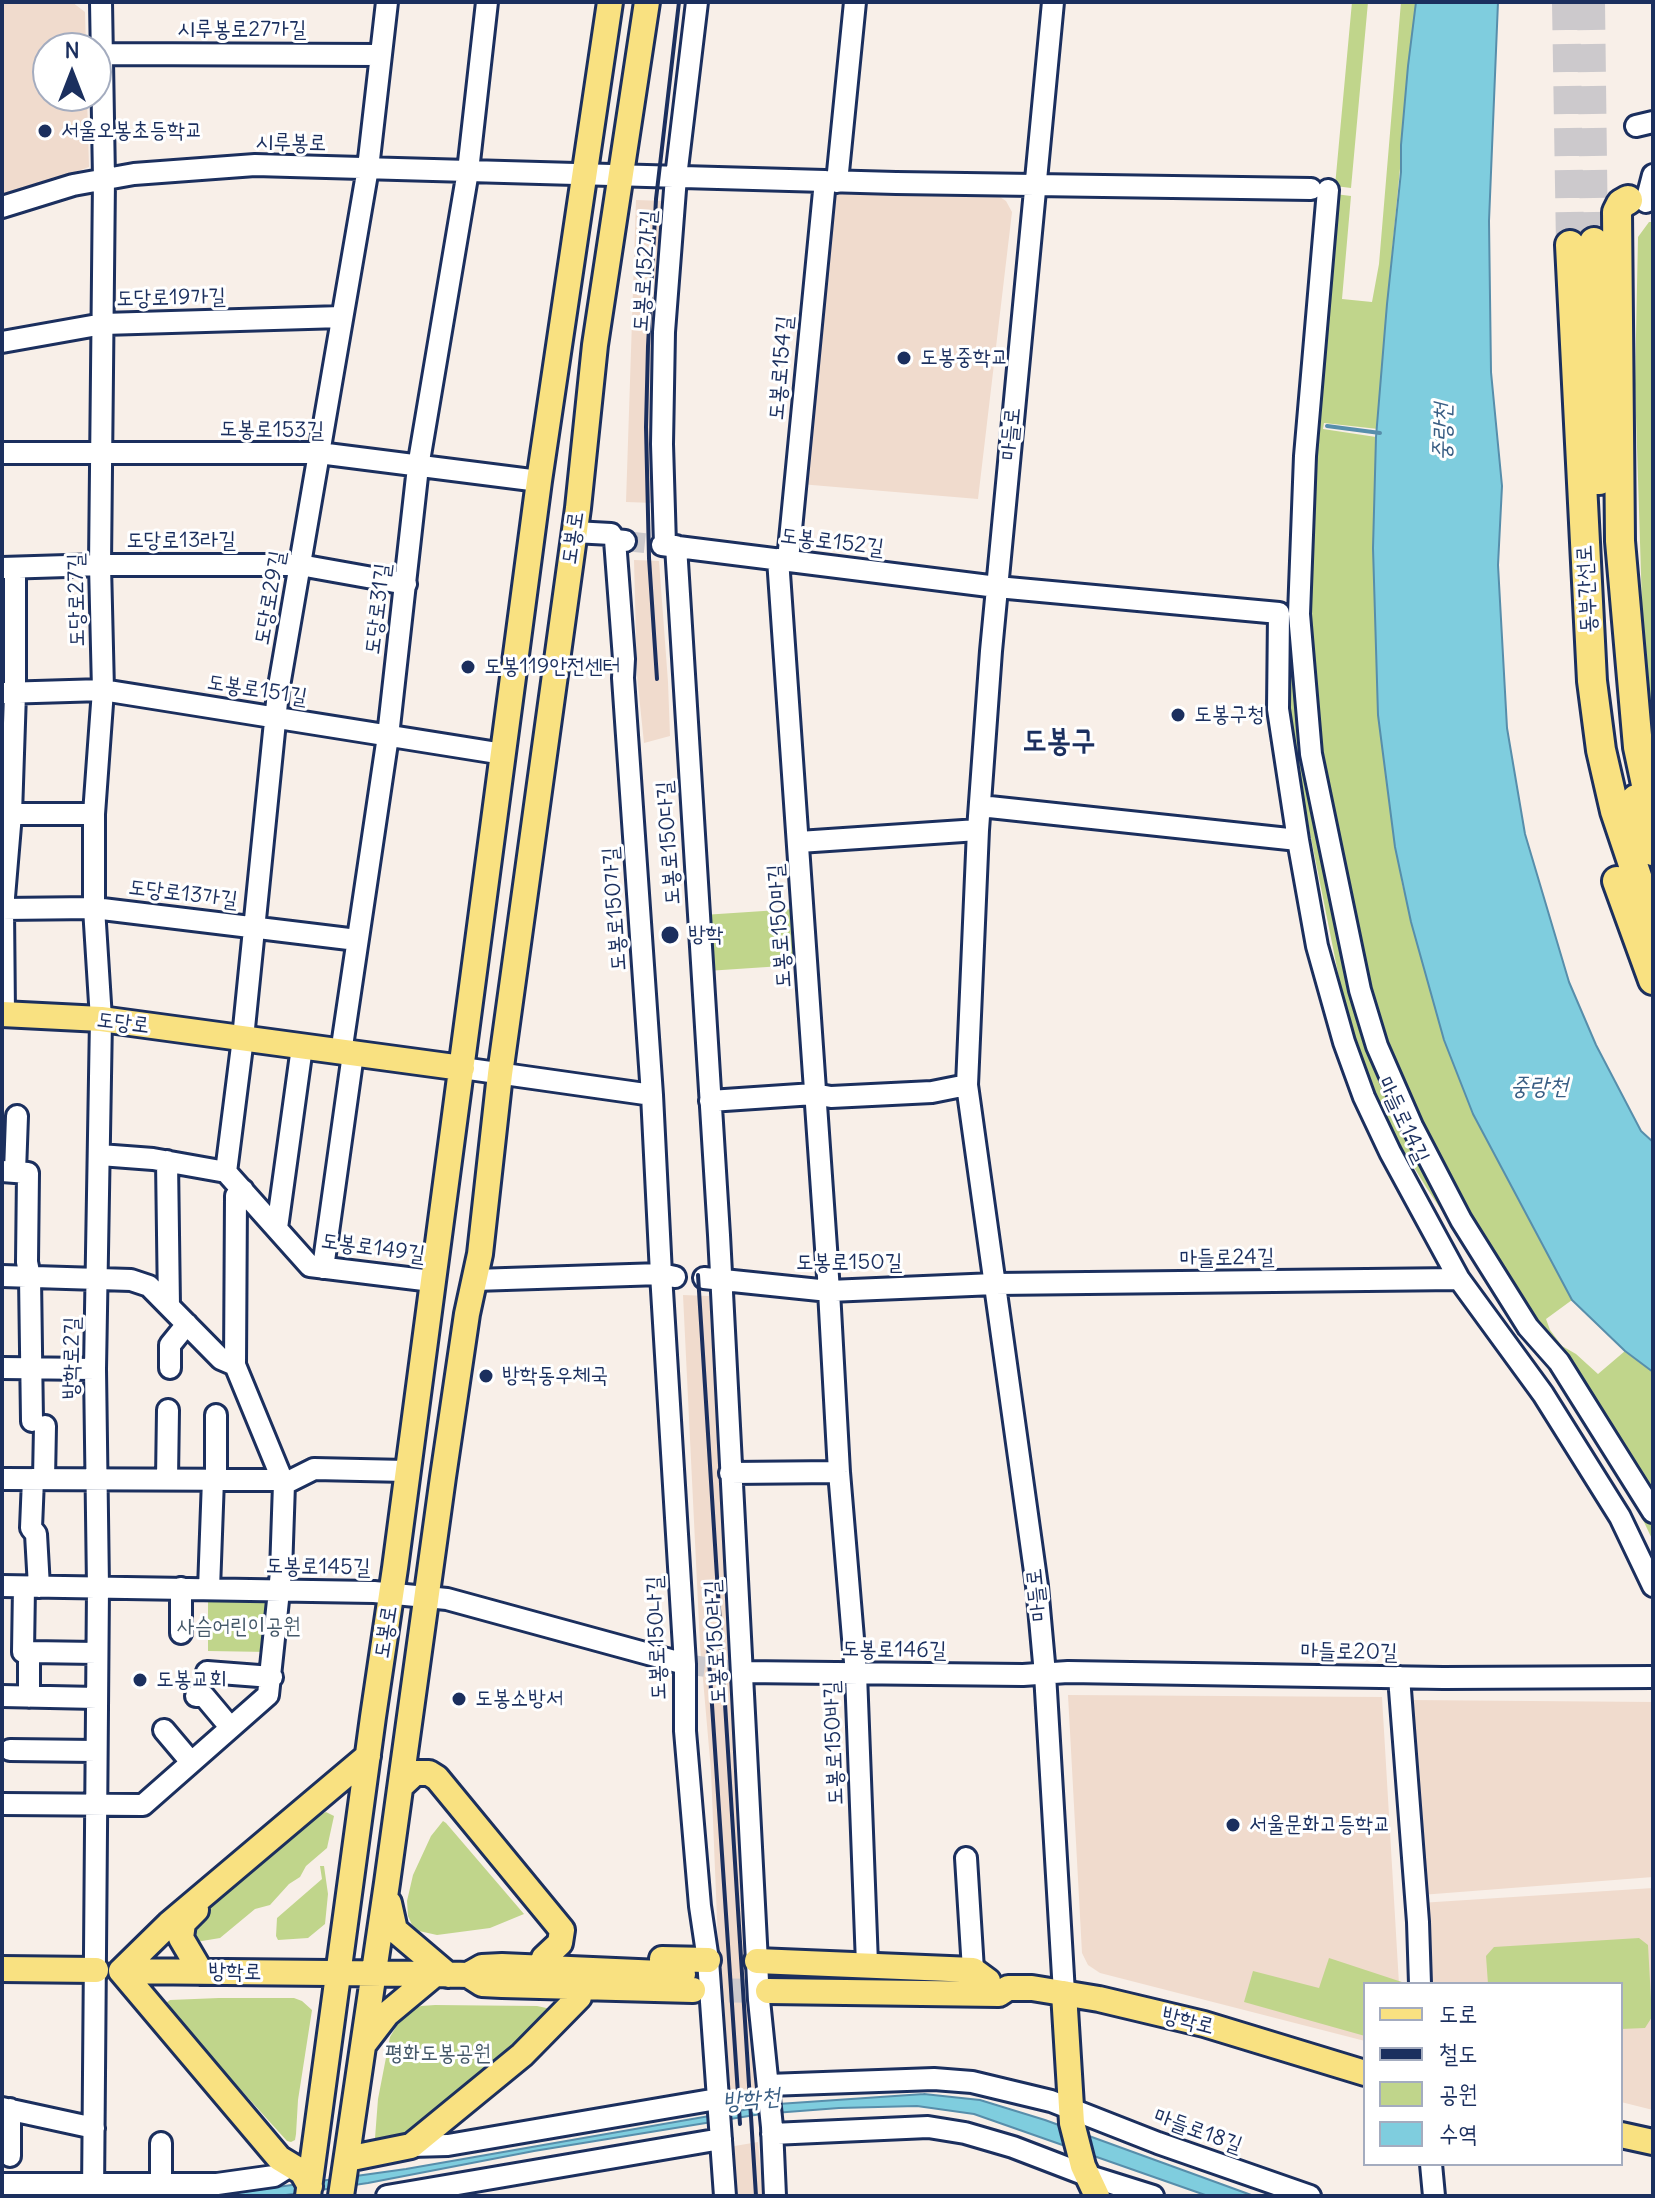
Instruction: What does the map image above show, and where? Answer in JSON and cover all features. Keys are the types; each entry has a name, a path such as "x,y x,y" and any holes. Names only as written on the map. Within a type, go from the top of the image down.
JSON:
{"highway":[{"path":"1642,201 1621,204 1617,212 1620,541 1638,747 1653,817"},
{"name":"동부간선로","path":"1653,851 1623,747 1612,679 1582,244 1572,317 1592,681 1601,750 1615,811 1653,924"},
{"path":"1572,317 1566,414 1572,644 1585,743 1605,840 1619,889 1653,980"}],"main road":[{"name":"도봉로","path":"305,2179 339,1973 539,481 610,2"},
{"name":"도봉로","path":"341,2196 467,1314 475,1280 574,532 595,345 647,2"},
{"name":"도당로","path":"3,1014 101,1019 462,1068"},
{"path":"305,2179 279,2158 121,1971 169,1924 368,1756"},
{"path":"401,1786 415,1773 429,1773 437,1778 562,1930 563,1936 557,1948 544,1958"},
{"path":"201,1972 181,1938 183,1923 187,1919 316,1810 326,1805 341,1805 359,1818"},
{"path":"363,2046 387,2014 450,1975 395,1930 387,1883"},
{"path":"517,1958 544,1958 701,1981 579,1997 517,1996 502,1976 517,1958"},
{"path":"763,1982 867,1964 988,1983"},
{"name":"방학로","path":"121,1971 450,1975 482,1967 502,1976 701,1981"},
{"name":"방학로","path":"2,1969 96,1970"},
{"name":"방학로","path":"763,1982 988,1983 1032,1988 1099,1999 1204,2024 1363,2072"},
{"name":"마들로","path":"1064,1993 1070,2115 1089,2179"},
{"path":"346,2164 411,2146 522,2055 579,1997"},
{"path":"1623,2135 1653,2142"}],"street":[{"name":"도당로27길","path":"101,2 102,32"},
{"name":"도당로29길","path":"243,1038 275,716 368,168 387,2"},
{"name":"도당로31길","path":"347,1054 357,940 388,736 418,467 468,171 487,2"},
{"name":"도봉로152가길","path":"667,545 662,444 664,332 676,177 697,2"},
{"name":"도봉로154길","path":"783,560 855,2"},
{"name":"마들로","path":"1053,2 997,587 978,830 967,1085 1037,1586 1064,1993"},
{"name":"시루봉로27가길","path":"112,54 381,55"},
{"name":"도당로27길","path":"101,1019 94,908 94,814 103,690 100,565 103,112"},
{"name":"시루봉로","path":"2,207 73,185 134,174 255,165 585,174"},
{"path":"585,174 1320,190 1299,614 1313,766 1360,990 1377,1046 1412,1126 1461,1220 1528,1327 1559,1362 1653,1512"},
{"path":"1642,201 1653,175"},
{"name":"도당로19가길","path":"2,342 103,324 342,317"},
{"name":"도봉로153길","path":"2,453 319,453 539,481"},
{"name":"도봉로150가길","path":"574,532 611,534 620,541 652,1095 668,1276"},
{"name":"도봉로152길","path":"667,545 997,587"},
{"name":"도봉로150다길","path":"667,545 710,1101 712,1279"},
{"name":"도봉로150마길","path":"783,560 814,1094 829,1291"},
{"name":"도당로13라길","path":"8,568 300,565 406,584"},
{"path":"3,1014 9,693 8,568"},
{"name":"마들로14길","path":"997,587 1279,613 1278,709 1298,840 1317,946 1344,1042 1364,1097 1390,1152 1459,1279 1550,1406 1620,1517 1653,1586"},
{"name":"도봉로151길","path":"9,693 103,690 504,754"},
{"path":"980,806 1298,840"},
{"path":"7,814 94,814"},
{"path":"799,842 978,830"},
{"name":"도당로13가길","path":"3,909 94,908 357,940"},
{"name":"방학로2길","path":"94,2191 98,1587 95,1369 101,1019"},
{"path":"100,1155 167,1161 226,1172 225,1158 243,1038"},
{"path":"277,1228 302,1047"},
{"path":"323,1268 347,1054"},
{"path":"462,1068 652,1095"},
{"path":"710,1101 814,1094 831,1097 932,1092 967,1085"},
{"path":"17,1116 8,1172 28,1173 27,1262 39,1479 31,1528 36,1534 23,1652 97,1653"},
{"path":"167,1161 169,1306"},
{"name":"도봉로149길","path":"226,1172 310,1266 432,1281"},
{"path":"2,1804 143,1805 268,1695 279,1590 283,1482 235,1365 236,1196 243,1190"},
{"path":"2,1276 131,1280 149,1286 221,1359 235,1365"},
{"path":"475,1280 668,1276"},
{"name":"도봉로150나길","path":"668,1276 685,1664 683,1688 701,1981 721,2137 725,2196"},
{"name":"도봉로150길","path":"712,1279 829,1291 995,1284"},
{"name":"도봉로150라길","path":"712,1279 730,1473 775,2196"},
{"name":"마들로24길","path":"995,1284 1459,1279"},
{"name":"도봉로150바길","path":"829,1291 839,1472 856,1674 867,1964"},
{"path":"170,1368 170,1345 187,1324"},
{"path":"2,1368 95,1369"},
{"path":"167,1479 168,1410"},
{"path":"209,1589 216,1415"},
{"path":"2,1479 283,1482 314,1469 407,1471"},
{"path":"730,1473 839,1472"},
{"name":"도봉로145길","path":"2,1586 279,1590 426,1596"},
{"path":"181,1588 181,1633"},
{"path":"426,1596 502,1613 685,1664"},
{"path":"29,1652 29,1697"},
{"path":"207,1672 272,1677"},
{"name":"도봉로146길","path":"742,1672 1045,1674"},
{"name":"마들로20길","path":"1045,1674 1653,1677"},
{"path":"1399,1677 1415,1875 1420,1982"},
{"path":"2,1696 97,1698"},
{"path":"196,1696 204,1696 230,1727"},
{"path":"164,1730 191,1762"},
{"path":"10,1750 96,1751"},
{"path":"966,1858 988,1983"},
{"name":"방학로","path":"96,1970 121,1971"},
{"path":"769,2094 934,2079 972,2082 1070,2115"},
{"path":"411,2146 448,2145 717,2103"},
{"path":"10,2156 6,2109 94,2128"},
{"name":"마들로18길","path":"1070,2115 1310,2196"},
{"path":"772,2130 928,2127 965,2133 1013,2147 1089,2179 1153,2196"},
{"path":"387,2196 492,2187 721,2137"},
{"path":"161,2143 161,2185"},
{"path":"1431,2166 1434,2196"},
{"path":"2,2184 94,2191 217,2184 274,2176 305,2179"}],"shaded area":[{"name":"서울오봉초등학교","path":"2,2 72,2 85,12 86,32 32,32 32,112 87,112 89,167 2,199"},
{"name":"도봉중학교","path":"833,191 988,193 1006,201 1012,212 978,499 800,484"},
{"path":"636,200 664,201 654,503 626,502"},
{"path":"634,560 659,561 668,682 670,736 644,743 637,676"},
{"path":"683,1295 709,1296 759,2088 724,2091 711,1771 700,1645"},
{"name":"서울문화고등학교","path":"1068,1695 1382,1697 1399,1982 1363,1982 1363,2040 1100,1973 1088,1965 1082,1953"},
{"path":"1410,1700 1653,1702 1653,1877 1421,1895"},
{"path":"1653,1888 1653,2110 1623,2102 1623,1982 1429,1982 1420,1903"},
{"path":"758,2142 763,2196 733,2196 729,2147"}],"green space":[{"path":"1352,2 1368,2 1351,188 1335,186"},
{"path":"1401,2 1416,2 1378,429 1324,423 1323,429 1376,437 1373,548 1378,715 1402,884 1444,1040 1473,1114 1572,1300 1546,1319 1550,1330 1562,1346 1598,1374 1625,1351 1653,1372 1653,1541 1635,1503 1595,1439 1388,1125 1348,1023 1300,783 1287,696 1290,557 1304,557 1335,194 1351,196 1342,299 1372,302 1379,264"},
{"path":"1649,222 1653,222 1653,723 1643,637 1635,384 1638,237"},
{"path":"794,909 797,965 707,971 703,915"},
{"name":"사슴어린이공원","path":"208,1602 269,1603 269,1652 208,1651"},
{"path":"326,1812 334,1816 327,1848 306,1866 300,1877 270,1905 255,1909 220,1938 196,1942 191,1939 197,1917 316,1816"},
{"path":"443,1821 524,1914 490,1928 437,1935 419,1931 412,1925 407,1901 413,1875 431,1836"},
{"path":"320,1866 324,1866 328,1894 325,1924 308,1938 278,1940 277,1918 322,1879"},
{"path":"1639,1938 1648,1945 1652,2017 1645,2028 1623,2029 1623,1982 1488,1982 1486,1956 1494,1947"},
{"path":"1329,1958 1402,1982 1363,1982 1363,2035 1244,2002 1253,1971 1319,1988"},
{"path":"294,1998 312,2010 295,2140 287,2141 166,2007 170,2000"},
{"name":"평화도봉공원","path":"421,2006 537,2006 551,2009 554,2015 404,2138 378,2142 375,2138 378,2099 390,2037 403,2015"}],"water":[{"name":"중랑천","path":"1416,2 1498,2 1489,221 1491,372 1502,486 1498,565 1507,728 1525,834 1569,982 1596,1045 1641,1131 1653,1142 1653,1372 1625,1351 1572,1300 1473,1114 1444,1040 1411,922 1395,847 1378,715 1373,548 1376,437"},
{"path":"924,2094 980,2100 1045,2120 1254,2196 1208,2196 974,2114 917,2106 761,2114 534,2151 368,2183 279,2196 213,2196 406,2169 778,2104"}],"waterway":[{"path":"1327,426 1380,433"}],"tunnel":[{"path":"1566,2 1570,245"},
{"path":"1591,2 1594,242"},
{"path":"625,541 662,545"},
{"path":"685,1664 742,1672"},
{"path":"693,1990 768,1991"}],"railway":[{"path":"657,679 649,558 648,346 656,199 679,2"},
{"path":"698,1275 756,2196"},
{"path":"708,1645 740,2124"}],"place":[{"name":"서울오봉초등학교","path":"45,131"},
{"name":"도봉중학교","path":"904,358"},
{"name":"도봉119안전센터","path":"468,667"},
{"name":"도봉구청","path":"1178,715"},
{"name":"방학","path":"670,935"},
{"name":"방학동우체국","path":"486,1376"},
{"name":"도봉교회","path":"140,1680"},
{"name":"도봉소방서","path":"459,1699"},
{"name":"서울문화고등학교","path":"1233,1825"}],"district":[{"name":"도봉구","path":"1059,741"}],"water label":[{"name":"방학천","path":"751,2100"}]}
